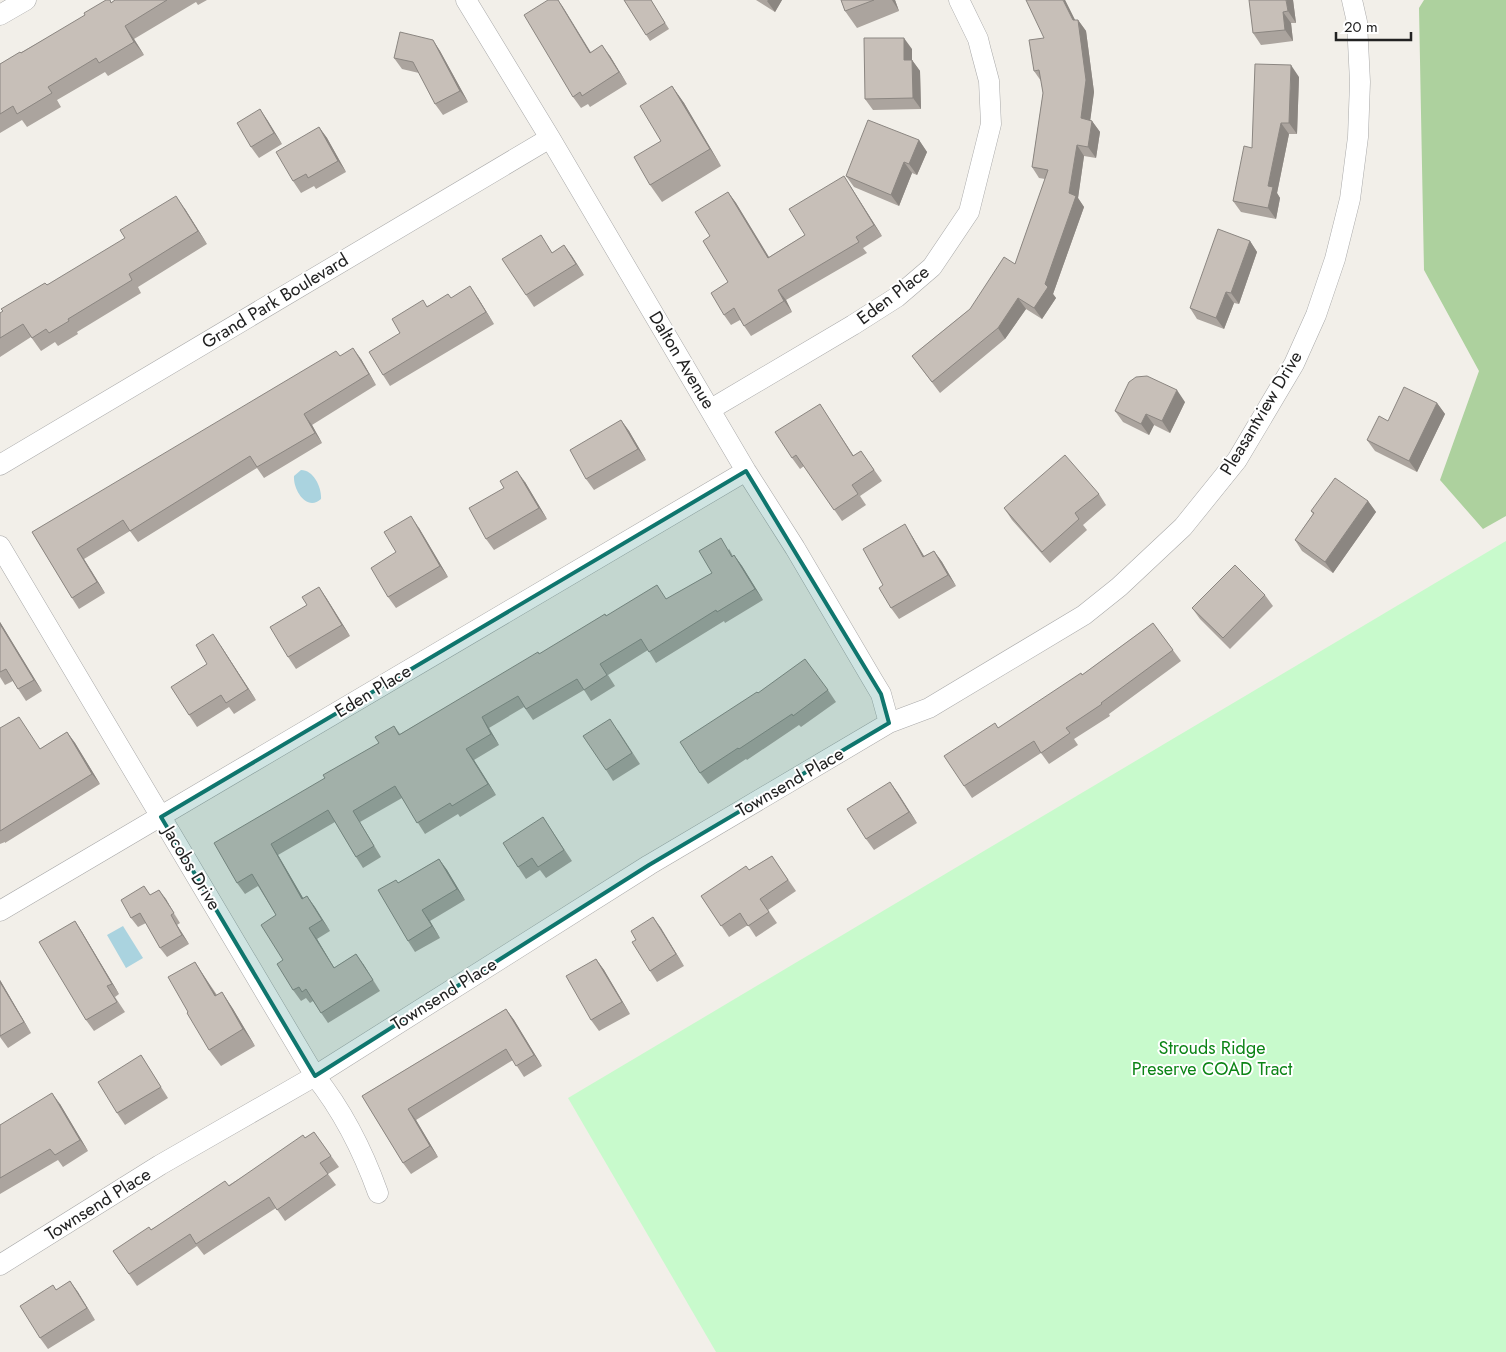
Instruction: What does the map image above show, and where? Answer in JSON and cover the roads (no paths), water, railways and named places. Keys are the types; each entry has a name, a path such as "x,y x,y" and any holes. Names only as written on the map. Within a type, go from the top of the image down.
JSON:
{"street":[{"path":"0,15 26,0"},
{"name":"Dalton Avenue","path":"466,0 881,694 890,723"},
{"name":"Eden Place","path":"711,409 897,297 932,268 969,212 991,124 989,80 980,45 959,0"},
{"name":"Pleasantview Drive","path":"890,723 929,708 1084,615 1119,587 1183,527 1237,460 1294,364 1316,315 1335,260 1350,199 1358,137 1360,82 1357,22 1352,0"},
{"name":"Grand Park Boulevard","path":"0,465 550,138"},
{"name":"Eden Place","path":"0,911 746,471"},
{"name":"Jacobs Drive","path":"0,546 314,1076 331,1097 355,1141 378,1193"},
{"name":"Townsend Place","path":"0,1265 160,1165 314,1076 649,865 890,723"}],"water":[{"path":"301,470 310,473 319,485 321,499 316,502 306,501 298,493 294,476"},
{"path":"123,926 143,958 126,968 107,935"}],"park label":[{"name":"Strouds Ridge Preserve COAD Tract","path":"1212,1058"}]}
